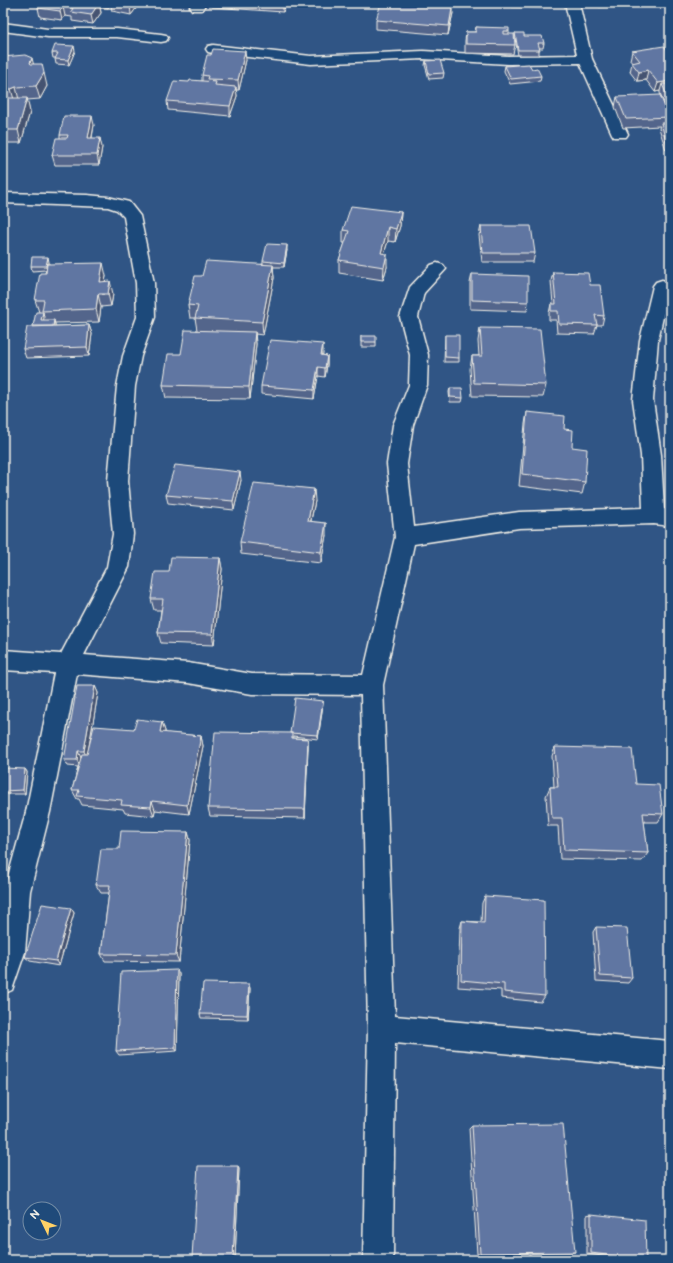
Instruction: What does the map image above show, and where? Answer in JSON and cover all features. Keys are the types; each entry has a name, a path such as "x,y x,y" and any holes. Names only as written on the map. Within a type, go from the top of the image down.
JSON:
{"street":[{"path":"572,3 585,59 620,134"},
{"path":"3,28 48,33 117,33 161,38"},
{"path":"213,49 311,60 423,55 508,60 585,59"},
{"path":"3,198 87,200 108,202 123,206 132,216 145,283 146,317 132,356 126,386 118,481 123,534 118,568 67,665 38,812 17,891 12,952 3,981"},
{"path":"378,1260 382,1028 372,685 405,538 397,464 403,425 418,385 419,355 409,318 416,291 437,269"},
{"path":"405,538 519,520 662,517 643,400 649,340 662,286"},
{"path":"3,660 67,665 124,667 188,673 252,684 372,685"},
{"path":"382,1028 670,1055"}],"building":[{"path":"42,3 99,3 91,15 71,12 73,8 63,7 60,11 38,8"},
{"path":"116,3 132,3 130,5"},
{"path":"381,3 402,3 431,6 431,3 453,3 449,26 376,20"},
{"path":"476,27 509,28 509,31 503,31 503,34 514,34 515,45 466,44 466,32 476,32"},
{"path":"515,33 524,33 524,36 542,36 544,43 538,43 540,50 518,50"},
{"path":"55,45 74,46 68,60 55,59 58,53 52,53"},
{"path":"664,46 670,54 670,81 658,83 648,70 639,72 632,63 640,61 632,51"},
{"path":"213,49 245,51 238,80 207,79 208,76 202,75 207,55 211,55"},
{"path":"25,55 32,58 31,64 42,64 44,73 36,86 16,87 3,90 3,57"},
{"path":"440,60 444,73 429,74 426,61"},
{"path":"529,64 532,69 537,68 541,76 511,79 505,66"},
{"path":"190,80 216,82 215,85 236,87 230,106 167,101 174,81 189,82"},
{"path":"662,84 670,84 670,103"},
{"path":"660,95 669,117 626,119 617,97"},
{"path":"3,98 27,98 18,130 3,130"},
{"path":"64,116 92,116 88,138 100,138 97,155 52,155 56,138 67,138 68,135 60,135"},
{"path":"661,123 670,123 670,145 667,145"},
{"path":"351,206 401,212 396,229 388,227 381,253 387,254 384,267 339,260 349,231 343,230"},
{"path":"481,226 531,226 535,253 483,253"},
{"path":"267,244 287,245 284,263 263,261"},
{"path":"32,257 48,257 46,266 31,266"},
{"path":"206,261 273,265 262,322 195,318 198,306 188,305 195,276 202,276"},
{"path":"103,263 100,282 110,281 108,294 98,294 96,309 42,311 44,300 35,300 40,273 46,273 47,264"},
{"path":"553,272 588,273 590,285 600,285 604,316 595,315 597,325 559,324 558,311 551,311 551,304 556,304"},
{"path":"472,274 528,276 528,302 472,300"},
{"path":"36,312 43,312 41,320 54,320 53,326 33,326"},
{"path":"89,325 87,347 23,349 27,327"},
{"path":"480,328 540,329 546,385 474,383 472,356 482,356"},
{"path":"185,330 255,332 249,387 163,385 168,354 181,354"},
{"path":"445,335 459,335 459,358 445,357"},
{"path":"361,336 376,336 376,342 361,342"},
{"path":"270,340 323,344 321,355 327,356 325,368 318,367 314,390 261,386"},
{"path":"450,388 462,388 463,398 450,397"},
{"path":"527,412 565,416 564,429 573,430 572,447 587,449 585,482 522,474"},
{"path":"175,465 240,472 233,501 166,495"},
{"path":"254,483 314,489 308,521 326,523 321,552 240,542"},
{"path":"171,557 220,558 212,634 158,633 163,599 151,599 155,572 169,572"},
{"path":"77,686 95,686 84,751 78,751 77,760 64,760"},
{"path":"295,698 323,701 318,735 290,733"},
{"path":"137,719 162,722 160,732 201,736 187,805 152,801 151,807 121,805 122,800 77,796 79,790 72,790 82,754 87,754 94,726 134,729"},
{"path":"215,732 292,733 292,738 308,739 305,809 208,808"},
{"path":"555,747 632,749 636,784 659,785 663,814 643,813 648,853 564,850 562,818 552,818 550,787 558,787"},
{"path":"4,768 25,769 23,790 3,791"},
{"path":"121,831 188,832 176,955 101,954 110,885 96,885 101,849 119,849"},
{"path":"485,896 544,900 545,996 504,992 504,984 461,980 462,921 484,923"},
{"path":"42,904 71,908 56,961 25,957"},
{"path":"596,927 627,928 632,978 600,976"},
{"path":"177,970 175,1048 116,1051 121,972"},
{"path":"203,983 249,984 247,1015 200,1014"},
{"path":"563,1124 575,1252 480,1253 472,1125"},
{"path":"198,1166 238,1166 233,1258 192,1257"},
{"path":"591,1214 645,1220 646,1260 591,1253"}]}
